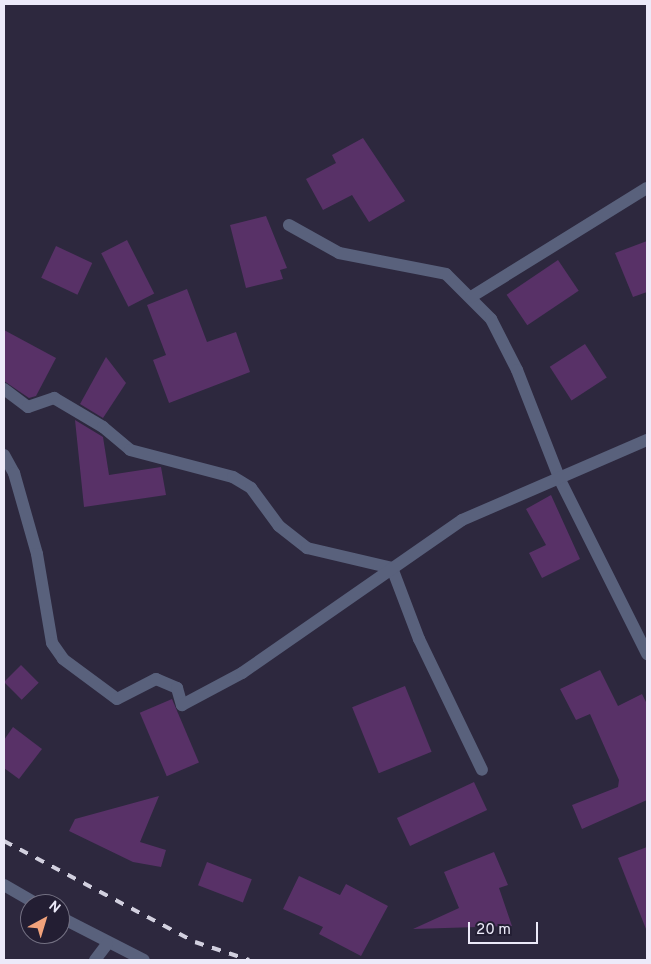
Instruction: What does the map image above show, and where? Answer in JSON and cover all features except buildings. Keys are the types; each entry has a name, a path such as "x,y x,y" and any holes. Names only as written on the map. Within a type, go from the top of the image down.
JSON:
{"street":[{"path":"471,297 647,188"},
{"path":"289,224 339,253 446,274 491,319 517,370 560,480 647,654"},
{"path":"4,388 28,407 54,398 104,427 130,450 233,477 251,488 279,526 307,548 392,568"},
{"path":"4,455 14,473 37,554 52,643 63,659 118,699 156,679 177,688 182,705 242,673 462,520 560,480 647,440"},
{"path":"392,568 419,639 482,770"},
{"path":"4,885 20,894"},
{"path":"70,923 107,944 144,960"},
{"path":"95,960 107,944"}],"railway":[{"path":"4,841 195,942 249,960"}]}
